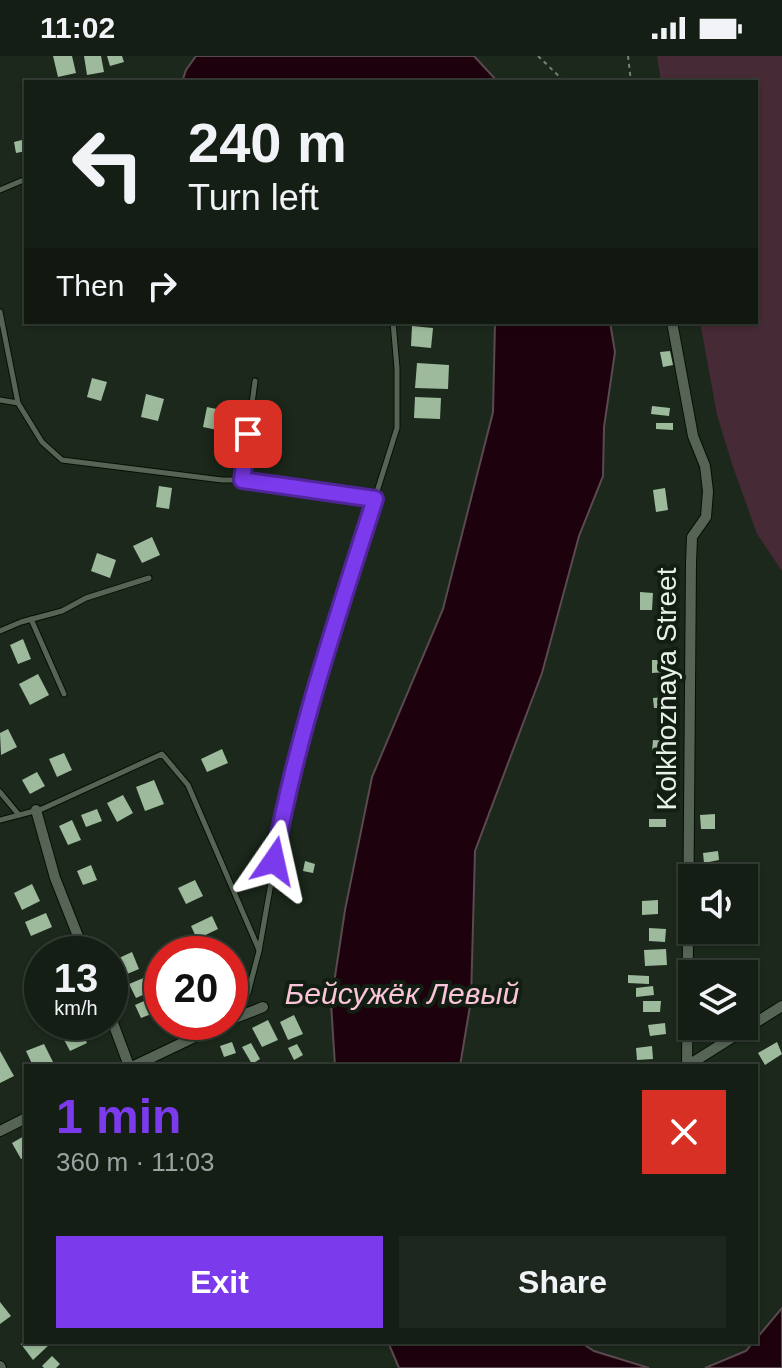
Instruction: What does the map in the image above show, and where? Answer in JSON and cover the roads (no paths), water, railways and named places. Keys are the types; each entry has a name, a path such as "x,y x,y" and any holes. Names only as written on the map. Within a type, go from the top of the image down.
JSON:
{"street":[{"name":"Kolkhoznaya Street","path":"672,324 693,436 705,466 708,491 706,517 692,537 691,563 687,1064"},
{"path":"36,810 55,878 78,936"},
{"name":"Kolkhoznaya Street","path":"690,1064 782,1006"},
{"path":"248,1012 263,1007"},
{"path":"120,1040 130,1064"},
{"path":"135,1064 185,1040"},
{"path":"0,1130 24,1119"}],"lane":[{"path":"0,190 24,180"},
{"path":"0,312 18,403 42,442 62,460 242,480 375,499"},
{"path":"248,993 259,951 280,832 314,696 397,428 393,324"},
{"path":"242,480 255,381"},
{"path":"0,400 18,403"},
{"path":"0,631 149,578"},
{"path":"31,619 64,694"},
{"path":"0,820 36,810 162,754 188,785 259,951"},
{"path":"0,792 19,815"}],"water":[{"path":"196,56 474,56 496,80 183,80"},
{"name":"Бейсужёк Левый","path":"495,324 610,324 615,352 604,427 603,476 579,536 542,673 475,851 471,1000 460,1064 335,1064 331,1003 345,910 372,777 443,609 493,412"},
{"path":"782,1308 782,1368 705,1368 746,1351 752,1344 758,1344 758,1337"},
{"path":"389,1344 583,1344 594,1351 649,1368 399,1368"}]}
